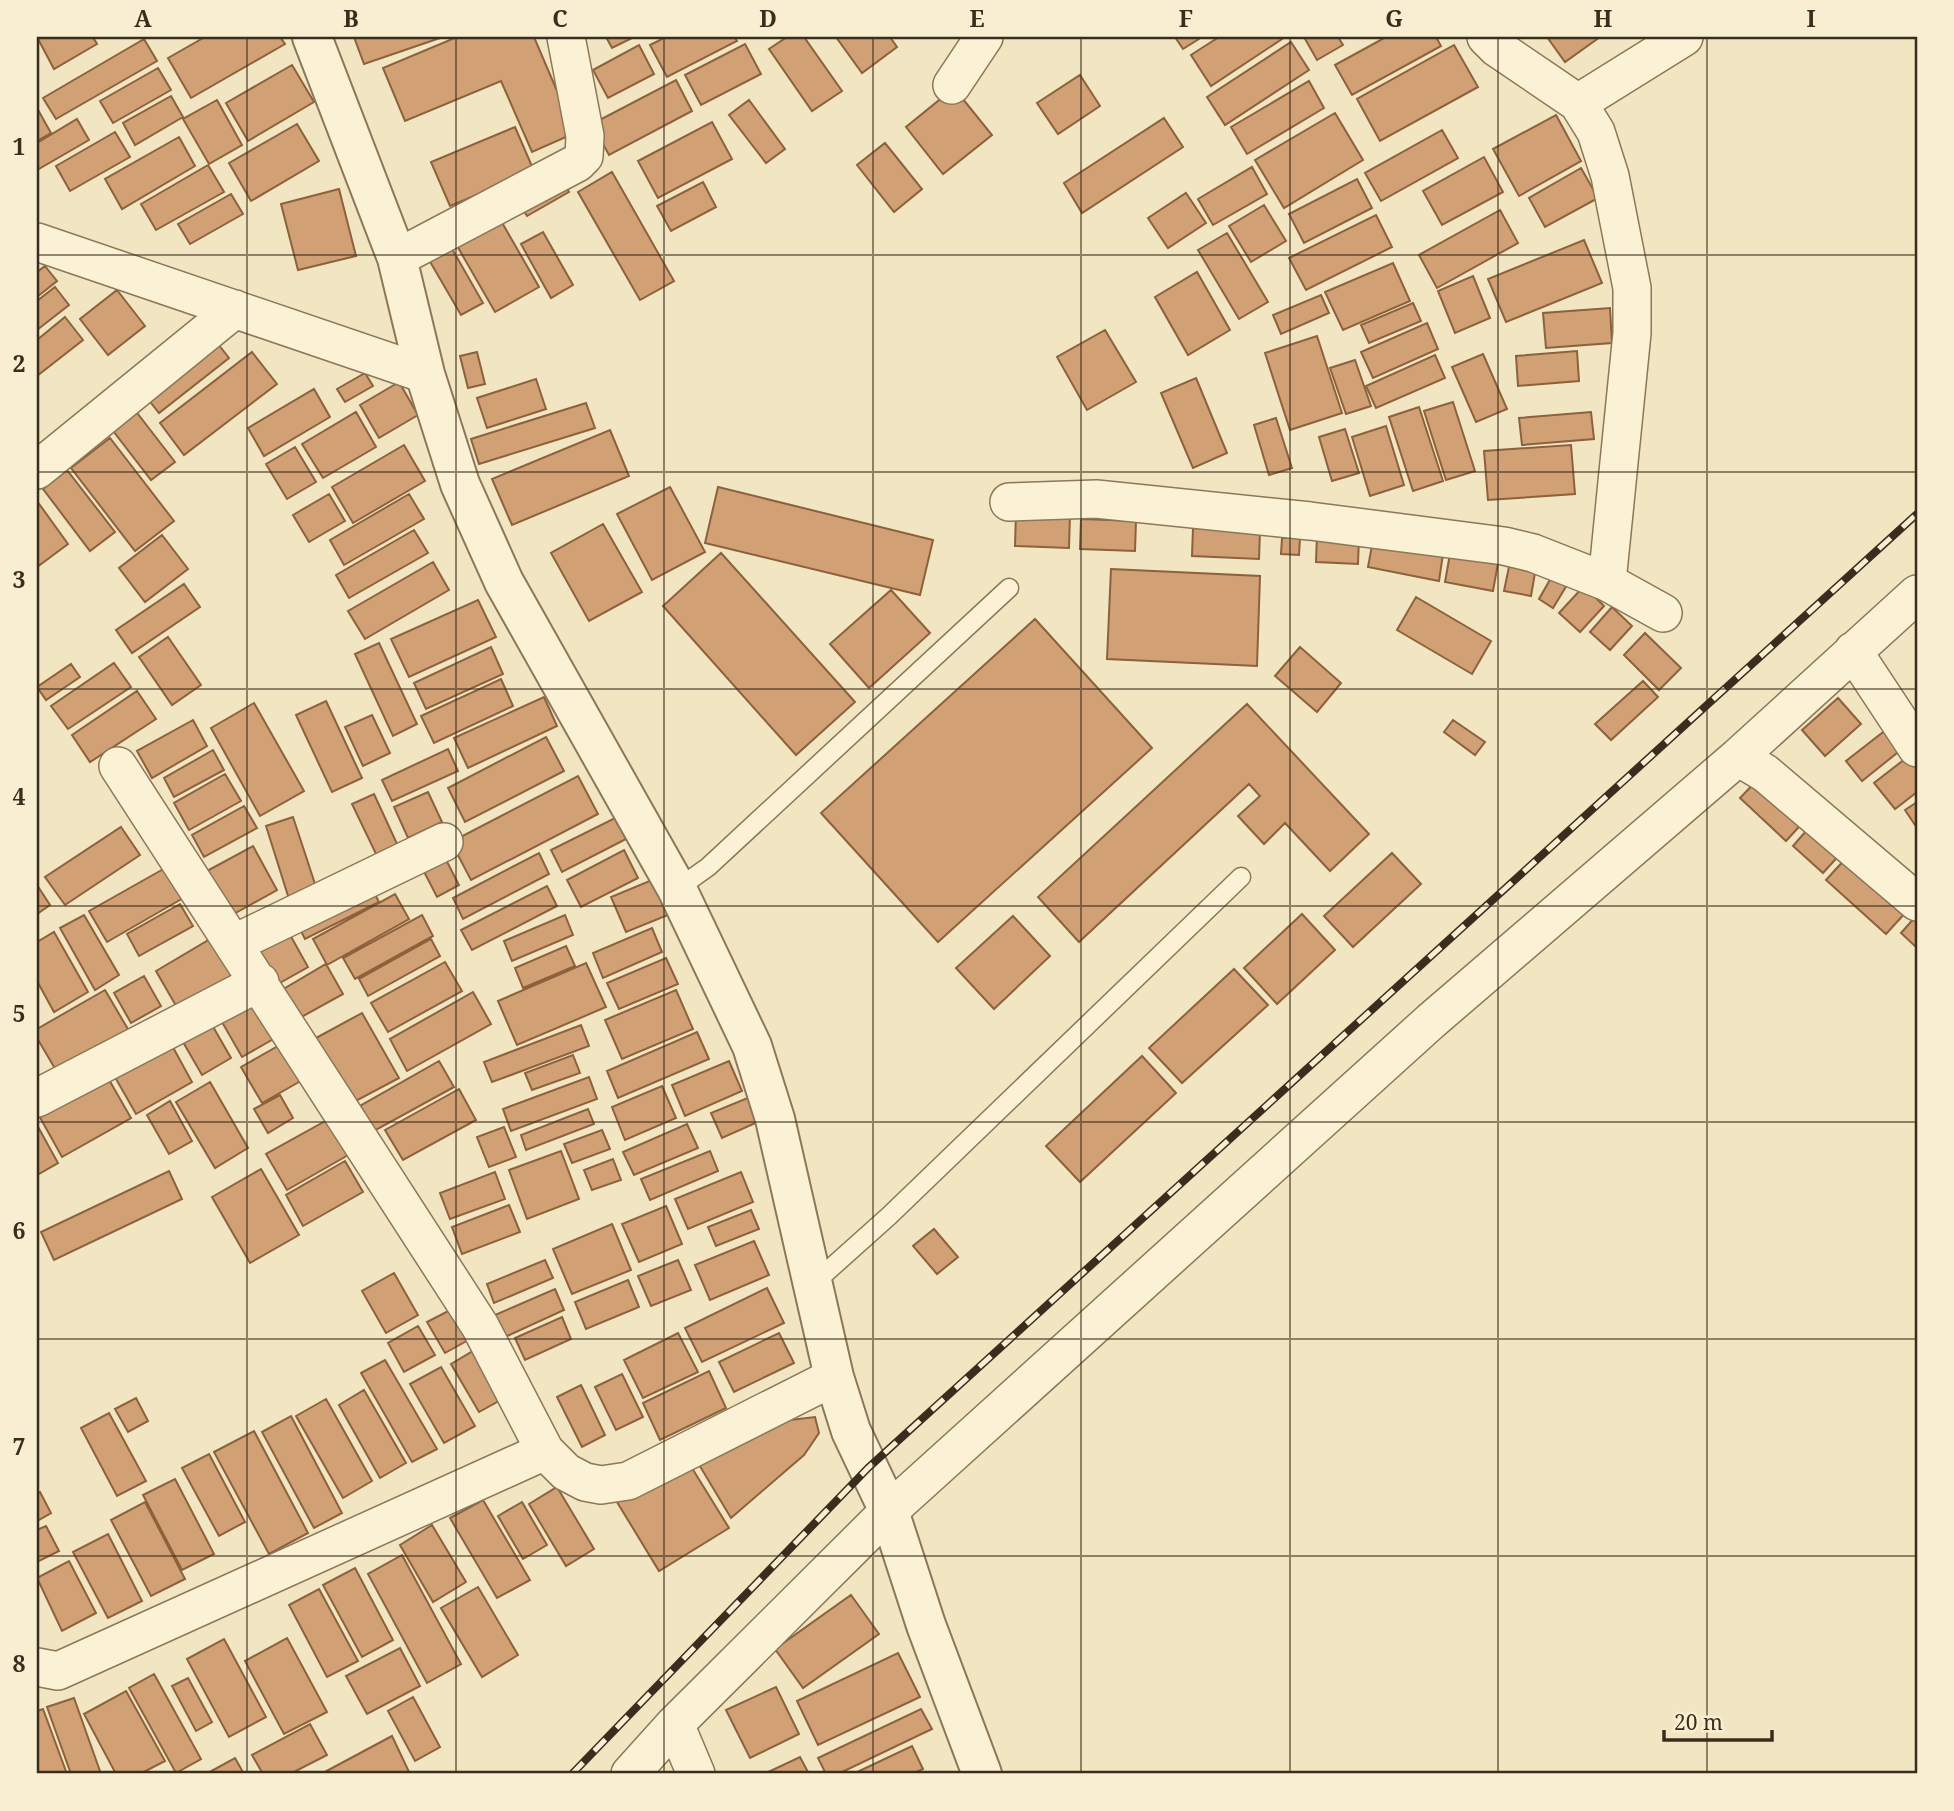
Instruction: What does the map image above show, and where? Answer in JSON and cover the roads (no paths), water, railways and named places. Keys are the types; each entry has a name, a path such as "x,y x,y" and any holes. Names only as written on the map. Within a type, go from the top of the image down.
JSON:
{"street":[{"path":"312,37 401,275 421,360 479,531 504,582 677,889 752,1046 775,1119 834,1377 851,1431 889,1511 930,1637 982,1774"},
{"path":"401,275 584,156 585,136 566,37"},
{"path":"952,85 984,37"},
{"path":"1486,37 1497,48 1578,103 1596,132 1610,176 1632,288 1632,333 1610,566"},
{"path":"1578,103 1684,37"},
{"path":"37,242 235,309 421,360"},
{"path":"37,470 235,309"},
{"path":"1009,502 1096,499 1310,521 1504,546 1610,566 1662,613"},
{"path":"630,1774 675,1724 889,1511 1431,1021 1741,755 1917,594"},
{"path":"1853,651 1917,748"},
{"path":"1741,755 1917,901"},
{"path":"118,766 480,1326 545,1451 566,1472 585,1482 601,1485 628,1482 834,1377"},
{"path":"233,944 444,842"},
{"path":"37,1098 260,982"},
{"path":"37,1667 58,1671 545,1451"},
{"path":"675,1724 696,1774"}],"lane":[{"path":"677,889 708,867 1009,588"},
{"path":"813,1284 889,1216 1241,877"}],"railway":[{"path":"572,1774 868,1468 1917,514"}]}
